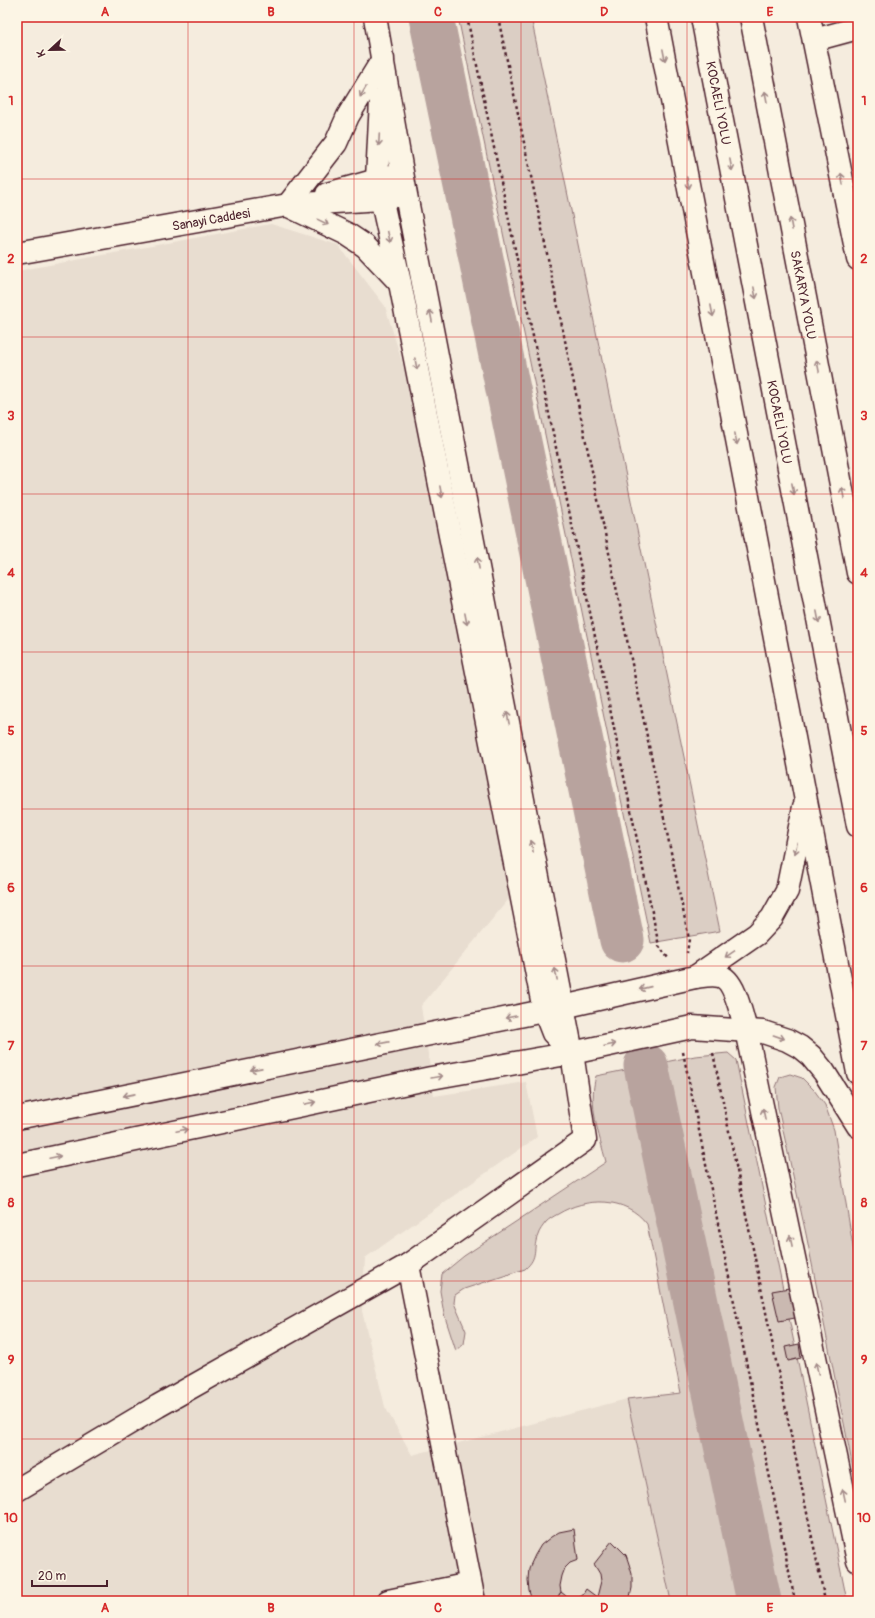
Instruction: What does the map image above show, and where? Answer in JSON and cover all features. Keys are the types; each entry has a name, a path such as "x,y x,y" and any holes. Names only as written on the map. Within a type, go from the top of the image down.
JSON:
{"main road":[{"path":"375,17 553,1009"},
{"path":"656,17 730,407 807,796 858,1073"},
{"name":"KOCAELİ YOLU","path":"702,17 858,826"},
{"name":"SAKARYA YOLU","path":"751,17 858,573"},
{"path":"809,17 858,259"},
{"path":"814,40 858,28"},
{"path":"17,1490 158,1406 408,1265 585,1140 572,1053 553,1009 379,189 383,59"},
{"path":"383,59 348,116 336,143 288,205 348,234 365,246 400,283"},
{"name":"Sanayi Caddesi","path":"17,253 405,184"},
{"path":"689,978 757,934 772,918 787,891 807,796"},
{"path":"17,1118 553,1009 689,978 711,975 721,976 734,990 746,1030 858,1561"},
{"path":"17,1164 432,1078 572,1053 692,1028 763,1032 786,1040 800,1047 811,1056 824,1072 858,1126"},
{"path":"388,1601 472,1592 408,1265"}],"path":[{"path":"467,17 659,946 689,978"},
{"path":"498,17 689,939 689,978"},
{"path":"795,1601 682,1053 692,1028 712,1050 825,1601"}],"shaded area":[{"path":"458,17 531,17 720,931 651,943"},
{"path":"833,17 858,17 858,42 839,47"},
{"path":"271,224 338,245 385,306 410,388 512,895 421,1006 434,1096 526,1082 537,1137 365,1258 362,1311 385,1407 412,1455 627,1399 671,1601 17,1601 17,271"},
{"path":"728,1053 736,1060 847,1601 671,1601 627,1399 681,1393 647,1224 638,1215 628,1208 617,1204 593,1202 569,1208 546,1222 539,1232 536,1240 534,1257 525,1269 464,1289 455,1295 454,1303 466,1331 464,1344 456,1351 444,1314 440,1291 442,1274 464,1256 606,1162 595,1119 593,1098 596,1076 695,1056"},
{"path":"790,1074 802,1078 814,1090 825,1105 834,1130 858,1277 858,1493 806,1234 778,1108 776,1087 780,1077"}],"building":[{"path":"789,1288 795,1318 779,1321 772,1291"},
{"path":"799,1344 801,1358 788,1361 785,1347"},
{"path":"574,1529 578,1560 570,1563 565,1568 560,1586 561,1592 555,1601 532,1601 528,1580 529,1568 535,1555 541,1545 551,1537 559,1532"},
{"path":"612,1541 626,1555 632,1574 632,1588 629,1601 602,1601 597,1597 601,1581 600,1574 594,1564"},
{"path":"586,1589 602,1601 555,1601 561,1592 566,1596 578,1597 583,1594"}],"waterway":[{"path":"431,17 622,940"},
{"path":"646,1066 759,1601"}]}
